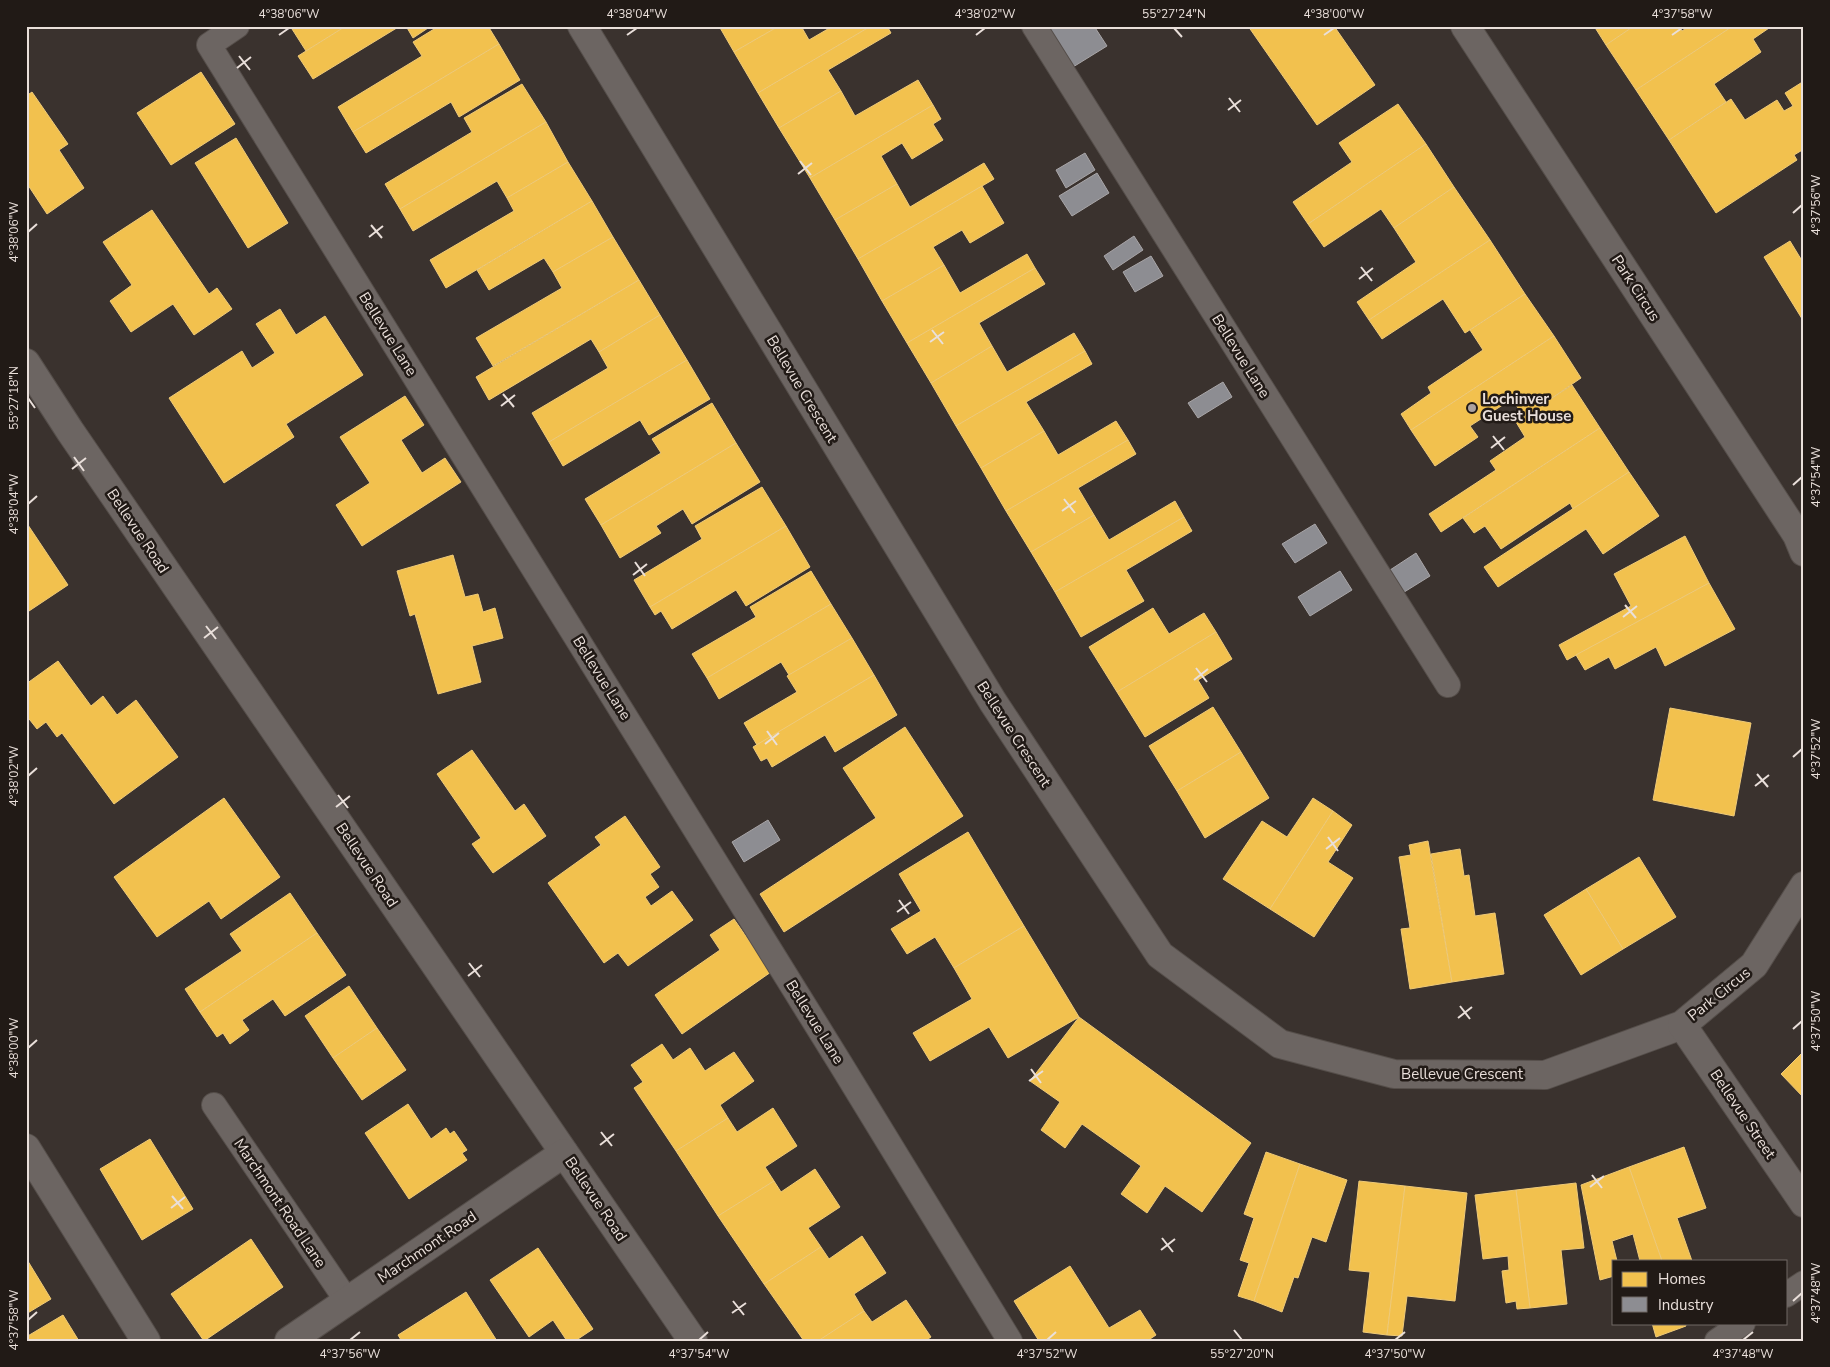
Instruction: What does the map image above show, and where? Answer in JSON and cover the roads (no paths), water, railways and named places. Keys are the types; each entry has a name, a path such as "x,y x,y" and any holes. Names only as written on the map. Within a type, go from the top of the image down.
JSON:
{"street":[{"name":"Bellevue Crescent","path":"582,26 992,702 1160,955 1280,1044 1394,1074 1545,1075 1682,1025"},
{"name":"Park Circus","path":"1465,26 1792,527 1804,552"},
{"name":"Bellevue Road","path":"26,363 86,455 693,1341"},
{"name":"Park Circus","path":"1682,1025 1754,965 1804,886"},
{"name":"Bellevue Street","path":"1682,1025 1804,1203"},
{"path":"26,1148 146,1341"},
{"name":"Marchmont Road","path":"290,1341 564,1153"}],"lane":[{"name":"Bellevue Lane","path":"237,26 209,45 1010,1341"},
{"name":"Bellevue Lane","path":"1034,26 1448,685"},
{"name":"Marchmont Road Lane","path":"214,1105 347,1301"},
{"path":"1788,1294 1804,1283"},
{"path":"1717,1341 1742,1324"}],"place":[{"name":"Lochinver Guest House","path":"1472,408"}]}
